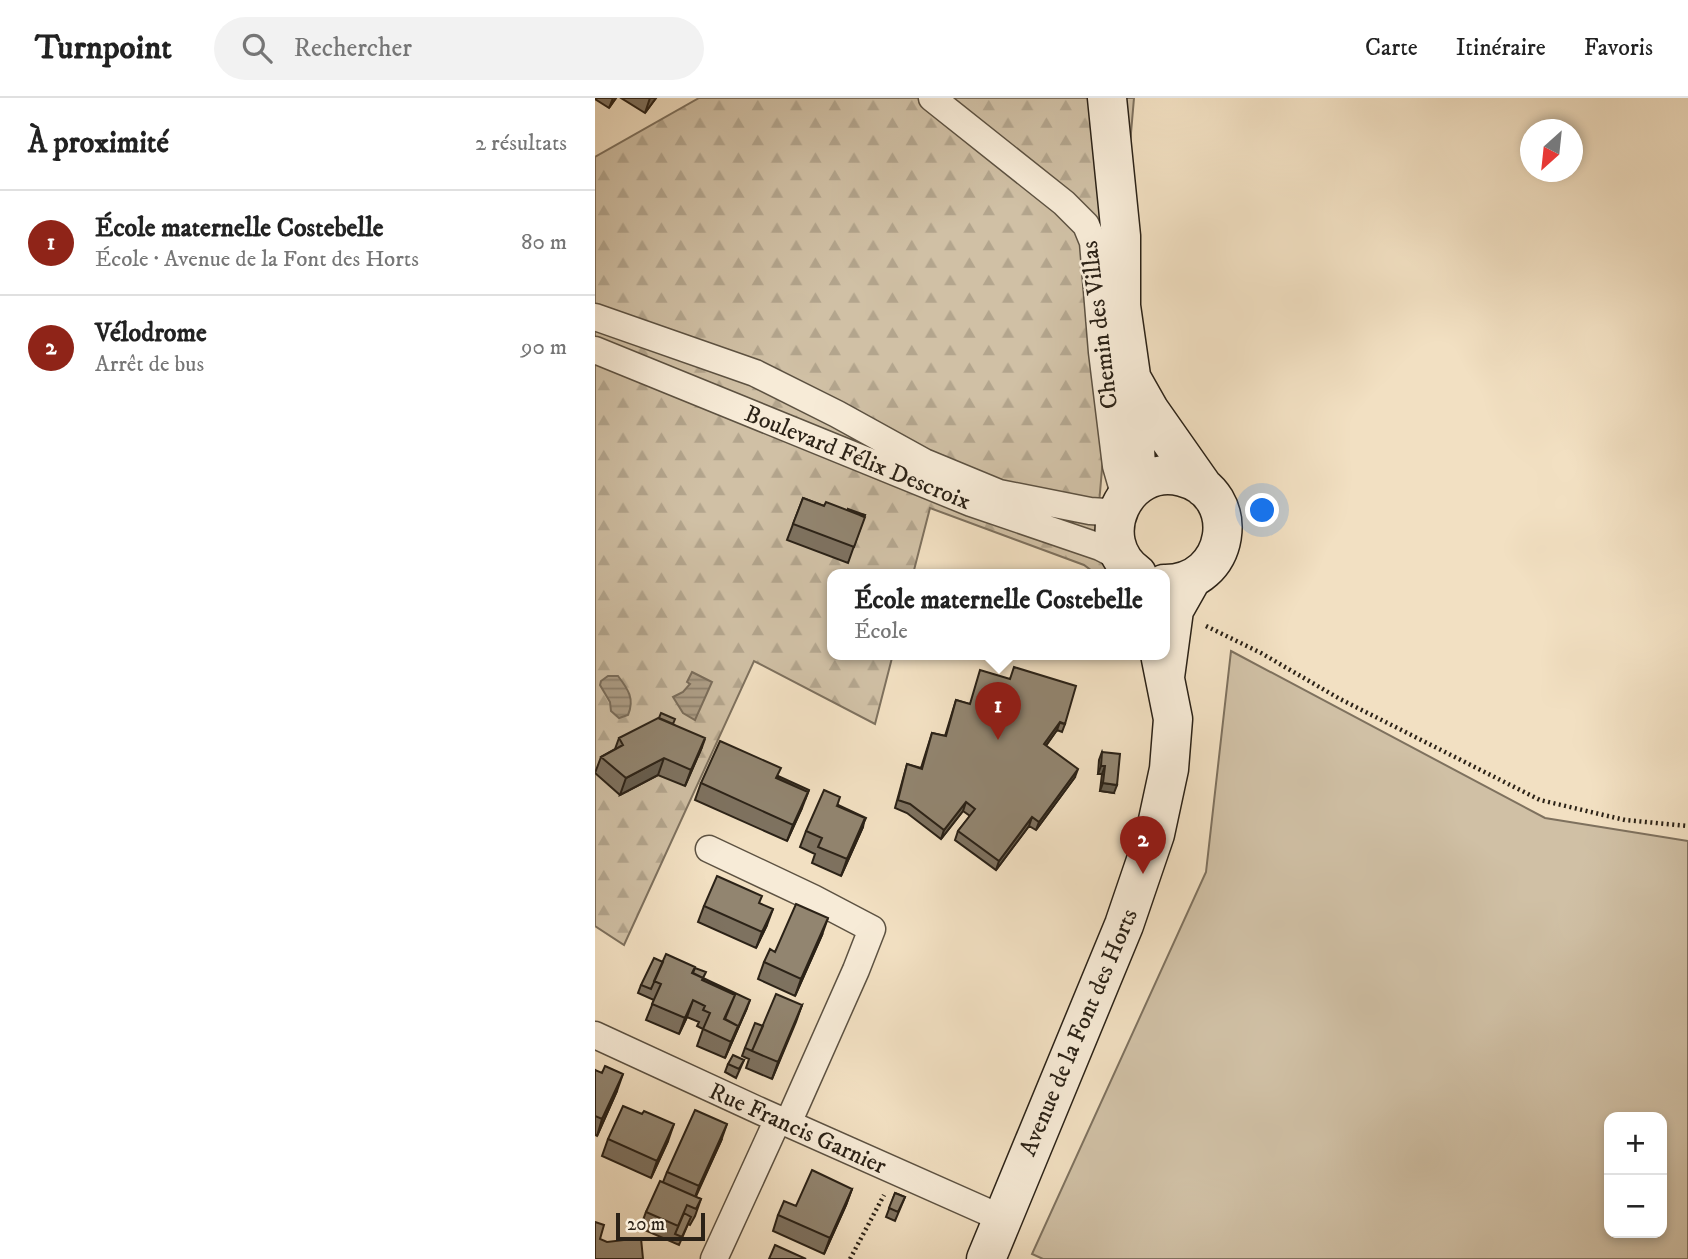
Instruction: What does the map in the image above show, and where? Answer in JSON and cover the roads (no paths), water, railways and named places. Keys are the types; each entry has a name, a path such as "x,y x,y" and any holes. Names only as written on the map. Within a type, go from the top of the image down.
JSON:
{"main road":[{"path":"1107,98 1121,236 1121,306 1131,376 1126,497 1114,529 1115,540 1142,569"},
{"path":"1131,376 1150,411 1214,500 1221,514 1222,537 1215,559 1204,571 1170,576"},
{"path":"1126,497 1159,476 1182,477 1204,488"},
{"name":"Avenue de la Font des Horts","path":"986,1259 1124,925 1151,847 1169,769 1173,719 1162,666"}],"street":[{"name":"Chemin des Villas","path":"932,98 1064,203 1086,225 1095,254 1102,352 1116,466 1126,497"},
{"name":"Boulevard Félix Descroix","path":"595,317 755,373 924,462 999,494 1090,512 1106,512 1126,497"},
{"name":"Boulevard Félix Descroix","path":"595,350 971,503 1100,547 1135,569"},
{"path":"709,849 826,904 871,929 856,970 714,1259"},
{"name":"Rue Francis Garnier","path":"595,1035 1001,1218"}],"place":[{"name":"École maternelle Costebelle","path":"998,740"},
{"name":"Vélodrome","path":"1143,874"}]}
